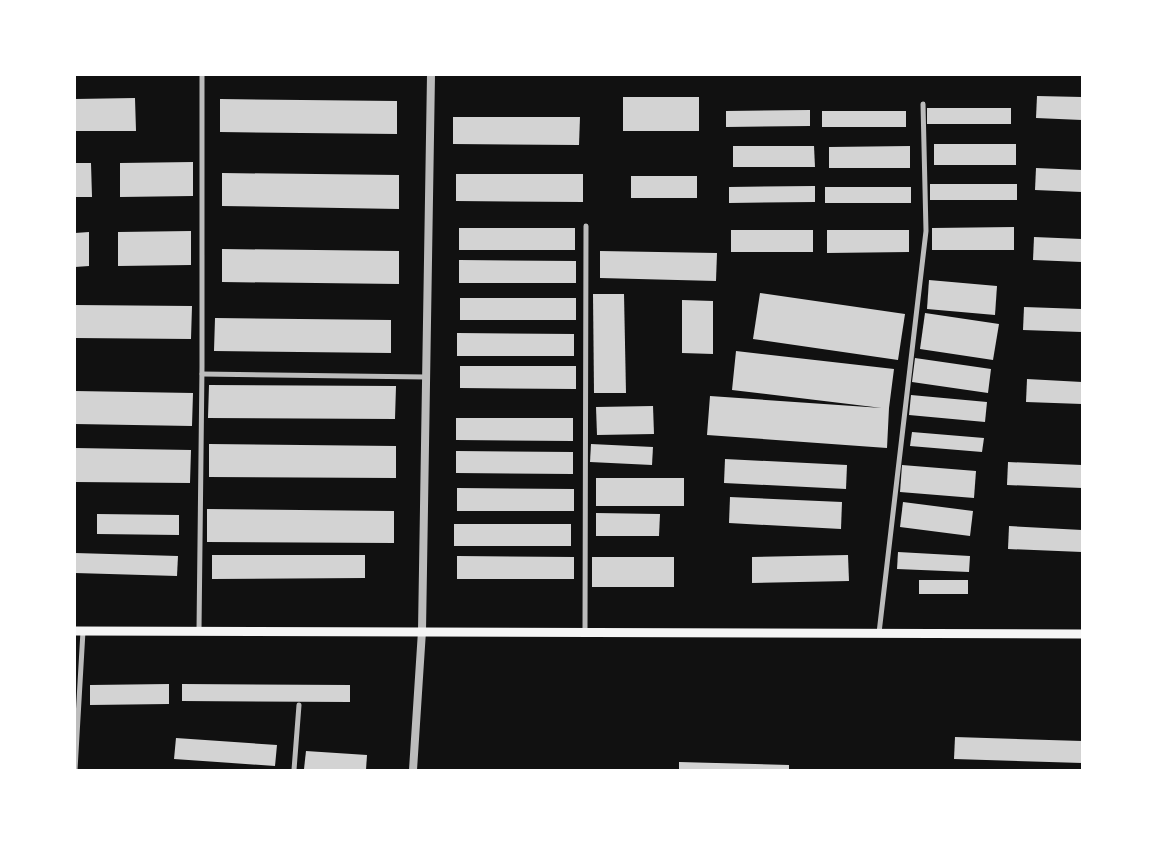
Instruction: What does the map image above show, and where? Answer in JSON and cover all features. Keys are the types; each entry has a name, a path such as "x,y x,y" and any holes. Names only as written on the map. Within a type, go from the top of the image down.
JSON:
{"main road":[{"path":"79,631 1082,634"}],"street":[{"path":"199,631 202,374 202,75"},
{"path":"413,770 422,631 431,75"},
{"path":"879,633 926,231 923,104"},
{"path":"585,632 586,226"},
{"path":"202,374 426,377"},
{"path":"75,770 79,631"},
{"path":"294,770 299,705"}],"building":[{"path":"1037,96 1082,97 1082,120 1036,118"},
{"path":"623,97 699,97 699,131 623,131"},
{"path":"135,98 136,131 75,131 75,99"},
{"path":"220,99 397,101 397,134 220,132"},
{"path":"927,108 1011,108 1011,124 927,124"},
{"path":"810,110 810,126 726,127 726,111"},
{"path":"822,111 906,111 906,127 822,127"},
{"path":"453,117 580,117 579,145 453,144"},
{"path":"934,144 1016,144 1016,165 934,165"},
{"path":"733,146 814,146 815,167 733,167"},
{"path":"910,146 910,168 829,168 829,147"},
{"path":"193,162 193,196 120,197 120,163"},
{"path":"75,163 91,163 92,197 75,197"},
{"path":"1036,168 1082,170 1082,192 1035,190"},
{"path":"222,173 399,175 399,209 222,206"},
{"path":"456,174 583,174 583,202 456,201"},
{"path":"631,176 697,176 697,198 631,198"},
{"path":"930,184 1017,184 1017,200 930,200"},
{"path":"815,186 815,202 729,203 729,187"},
{"path":"825,187 911,187 911,203 825,203"},
{"path":"1014,227 1014,250 932,250 932,228"},
{"path":"459,228 575,228 575,250 459,250"},
{"path":"731,230 813,230 813,252 731,252"},
{"path":"827,230 909,230 909,252 827,253"},
{"path":"191,231 191,265 118,266 118,232"},
{"path":"89,232 89,266 75,267 75,233"},
{"path":"1034,237 1082,239 1082,262 1033,260"},
{"path":"222,249 399,251 399,284 222,282"},
{"path":"600,251 717,253 716,281 600,278"},
{"path":"459,260 576,261 576,283 459,283"},
{"path":"929,280 997,286 995,315 927,309"},
{"path":"760,293 905,314 898,360 753,339"},
{"path":"593,294 624,294 626,393 594,393"},
{"path":"460,298 576,298 576,320 460,320"},
{"path":"682,300 713,301 713,354 682,353"},
{"path":"75,305 192,306 191,339 75,338"},
{"path":"1024,307 1082,309 1082,332 1023,330"},
{"path":"925,313 999,324 993,360 920,349"},
{"path":"215,318 391,320 391,353 214,351"},
{"path":"457,333 574,334 574,356 457,356"},
{"path":"736,351 894,369 889,408 887,448 707,435 710,396 882,408 732,390"},
{"path":"915,358 991,369 988,393 912,382"},
{"path":"460,366 576,366 576,389 460,388"},
{"path":"1027,379 1082,382 1082,404 1026,402"},
{"path":"209,385 396,386 395,419 208,418"},
{"path":"75,391 193,393 192,426 75,424"},
{"path":"911,395 987,402 985,422 909,415"},
{"path":"653,406 654,434 597,435 596,407"},
{"path":"456,418 573,418 573,441 456,440"},
{"path":"912,432 984,438 982,452 910,446"},
{"path":"209,444 396,446 396,478 209,477"},
{"path":"591,444 653,447 652,465 590,462"},
{"path":"75,448 191,450 190,483 75,482"},
{"path":"456,451 573,452 573,474 456,473"},
{"path":"725,459 847,465 846,489 724,483"},
{"path":"1008,462 1082,465 1082,488 1007,485"},
{"path":"902,465 976,471 974,498 900,492"},
{"path":"596,478 684,478 684,506 596,506"},
{"path":"457,488 574,489 574,511 457,511"},
{"path":"730,497 842,502 841,529 729,523"},
{"path":"903,502 973,511 970,536 900,527"},
{"path":"207,509 394,511 394,543 207,542"},
{"path":"596,513 660,514 659,536 596,536"},
{"path":"97,514 179,515 179,535 97,534"},
{"path":"454,524 571,524 571,546 454,546"},
{"path":"1009,526 1082,530 1082,552 1008,549"},
{"path":"898,552 970,556 969,572 897,569"},
{"path":"75,553 178,556 177,576 75,573"},
{"path":"212,555 365,555 365,578 212,579"},
{"path":"848,555 849,581 752,583 752,557"},
{"path":"457,556 574,557 574,579 457,579"},
{"path":"592,557 674,557 674,587 592,587"},
{"path":"919,580 968,580 968,594 919,594"},
{"path":"169,684 169,704 90,705 90,685"},
{"path":"182,684 350,685 350,702 182,701"},
{"path":"955,737 1082,741 1082,763 954,759"},
{"path":"176,738 277,745 275,766 174,759"},
{"path":"306,751 367,755 366,770 304,769"},
{"path":"679,762 789,765 789,770 679,770"}]}
